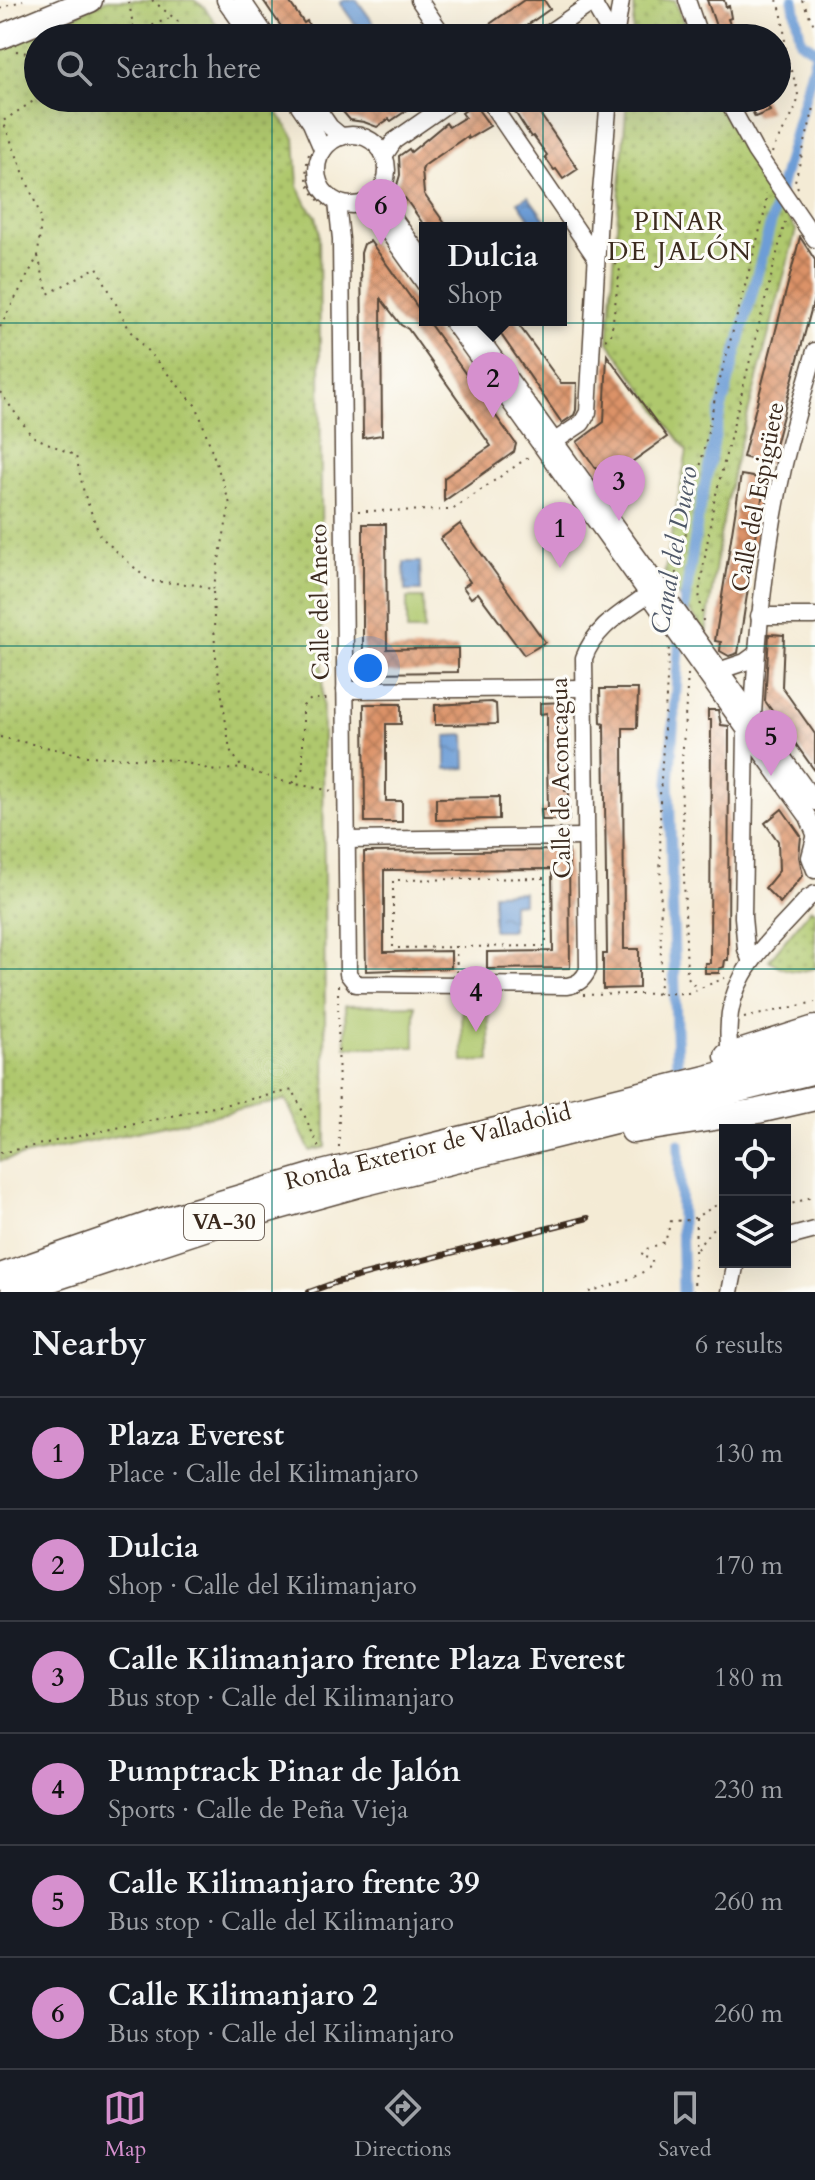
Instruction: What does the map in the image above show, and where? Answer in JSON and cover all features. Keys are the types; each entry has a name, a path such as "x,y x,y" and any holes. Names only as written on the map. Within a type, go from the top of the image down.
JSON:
{"highway":[{"path":"0,21 52,0"},
{"path":"45,24 90,0"},
{"path":"508,1126 815,1028"},
{"name":"Ronda Exterior de Valladolid","path":"0,1276 237,1197 508,1126 815,1051"},
{"name":"Ronda Exterior de Valladolid","path":"13,1292 222,1223 438,1165 815,1071"},
{"path":"438,1165 758,1111 815,1098"}],"street":[{"path":"225,0 242,24"},
{"path":"242,0 258,24"},
{"path":"419,0 435,24"},
{"path":"617,24 621,0"},
{"path":"687,0 695,24"},
{"path":"561,24 593,1 606,24"},
{"path":"304,112 323,151"},
{"path":"320,112 342,137"},
{"path":"379,150 436,112"},
{"path":"497,112 596,258"},
{"path":"555,441 582,423 588,412 608,112"},
{"path":"734,112 769,173 815,239"},
{"path":"349,203 379,192 387,172 379,150 360,137 342,137 331,142 318,164 319,181 325,193 379,219 419,276"},
{"path":"379,192 389,212 419,254"},
{"name":"Calle del Aneto","path":"349,203 340,221 348,974 352,981 363,986 457,986"},
{"path":"577,229 590,225 599,216"},
{"path":"455,326 647,595 668,612"},
{"path":"471,326 555,441 698,657 815,802"},
{"name":"Calle del Espigüete","path":"751,962 746,949 743,917 744,767 759,616 784,465 815,351"},
{"name":"Calle de Aconcagua","path":"571,985 588,970 584,658 598,631 647,595"},
{"path":"759,616 815,616"},
{"path":"721,670 745,662 756,654"},
{"path":"698,657 721,670 765,757 808,817 815,836 810,857 815,870"},
{"path":"345,695 584,688"},
{"path":"744,767 753,760 765,757"},
{"path":"346,840 586,837"},
{"path":"729,1044 727,1021 736,986 751,962 811,896 815,882"},
{"path":"457,986 571,985"},
{"path":"791,1236 815,1230"},
{"path":"730,1292 735,1268"}],"path":[{"path":"0,9 23,0"},
{"path":"152,0 181,24"},
{"path":"777,0 785,24"},
{"path":"802,0 815,27"},
{"path":"129,2 133,24"},
{"path":"154,24 172,17"},
{"path":"659,994 660,796 669,647 664,625 672,577 678,570 715,398 766,207 767,182 763,175 769,173 776,141 798,101 791,70"},
{"path":"697,989 687,976 681,775 688,672 698,657 703,625 699,593 714,502 786,218 799,191 795,181 815,104"},
{"path":"24,107 2,122 41,217 38,256 48,294 97,267 130,331 197,407 230,504 213,590 215,650 230,750 242,768"},
{"path":"0,327 38,256"},
{"path":"0,392 32,436 76,456 84,493 100,536 149,581 199,585 213,590"},
{"path":"292,784 303,768 303,706 311,699 345,695"},
{"path":"0,737 87,756 176,760 215,771 242,768 292,784 346,792"},
{"path":"545,878 546,946 456,947 393,948 393,880 545,878"},
{"path":"456,947 457,986"},
{"path":"571,985 567,995 688,993 726,977 736,986"},
{"path":"727,1021 815,1002"},
{"path":"0,1153 293,1090 321,1152"},
{"path":"791,1204 815,1196"},
{"path":"589,1292 648,1269 653,1264 651,1259 641,1256 644,1250 665,1242 671,1221 691,1220 719,1204"},
{"path":"694,1292 696,1217"},
{"path":"696,1251 719,1224"}],"green space":[{"path":"107,0 194,0 204,7 216,24 56,24"},
{"path":"635,0 675,0 684,24 633,24"},
{"path":"24,35 24,112 277,112 295,138 298,186 316,216 319,229 326,1147 310,1151 286,1100 0,1161 0,44"},
{"path":"626,112 723,112 750,161 796,230 734,467 706,633 664,576 687,451 608,341"},
{"path":"407,598 423,598 424,631 407,631"},
{"path":"811,909 815,911 815,968 790,970 769,960"},
{"path":"462,1002 488,1002 490,1061 463,1062"},
{"path":"415,1005 415,1047 346,1047 345,1006"}],"water":[{"path":"357,0 374,24 355,24 340,3"},
{"path":"528,196 547,222 523,222 529,218 518,202"},
{"path":"404,562 420,562 421,591 405,591"},
{"path":"465,735 466,768 446,769 446,736"},
{"path":"523,892 523,903 512,904 512,930 493,930 493,893"}],"building":[{"path":"263,0 288,0 304,23 307,21 308,24 279,24"},
{"path":"524,0 544,0 550,9 529,24 490,24"},
{"path":"707,0 724,0 726,7 729,6 730,24 715,24"},
{"path":"343,112 404,112 377,127 350,120"},
{"path":"480,112 490,126 468,139 467,136 424,166 424,194 444,222 422,222 405,198 402,200 395,192 400,175 399,156 409,149 411,152 446,123 449,127 465,117 462,113"},
{"path":"515,112 539,112 578,169 563,179"},
{"path":"800,237 815,260 815,295 770,464 743,457"},
{"path":"370,241 419,309 419,326 431,326 516,444 514,452 444,501 444,478 491,446 408,329 401,325 381,299 382,435 363,438 361,253 364,244"},
{"path":"495,326 519,326 561,383 577,383 576,410 562,423"},
{"path":"607,355 667,437 605,481 577,442 604,422"},
{"path":"741,475 765,479 738,653 729,656 720,651 721,642 715,641"},
{"path":"363,524 386,524 387,649 458,648 458,672 363,673"},
{"path":"460,524 545,642 524,655 478,593 471,598 463,587 470,582 440,539"},
{"path":"769,634 784,635 782,687 815,734 815,771 765,701"},
{"path":"600,689 638,689 637,728 623,728 624,949 639,949 639,988 603,989 603,954 607,954 604,724 601,723"},
{"path":"568,702 568,731 564,731 564,747 568,747 569,774 564,774 565,791 569,791 569,820 542,820 541,809 548,809 547,713 540,714 540,703"},
{"path":"364,704 401,704 401,724 386,724 386,801 402,801 402,822 365,822"},
{"path":"496,704 497,724 435,725 435,705"},
{"path":"708,710 718,710 721,725 729,726 728,960 725,960 719,973 705,973 705,963 710,963 711,720 708,720"},
{"path":"499,797 499,819 436,820 436,798"},
{"path":"782,809 801,836 799,857 803,875 780,903 765,888 779,871 778,841 765,823"},
{"path":"569,850 570,968 487,969 487,952 553,951 552,869 384,870 384,952 451,951 451,968 366,971 364,852"}],"waterway":[{"path":"793,0 801,41 815,50"},
{"name":"Canal del Duero","path":"682,620 698,518 719,417 815,58"},
{"name":"Canal del Duero","path":"677,1064 669,782 680,637"},
{"name":"Canal del Duero","path":"679,1144 683,1292"}],"railway":[{"path":"309,1292 337,1282 588,1218"}],"place":[{"name":"Calle Kilimanjaro 2","path":"381,245"},
{"name":"Dulcia","path":"493,418"},
{"name":"Calle Kilimanjaro frente Plaza Everest","path":"619,521"},
{"name":"Plaza Everest","path":"560,568"},
{"name":"Calle Kilimanjaro frente 39","path":"771,776"},
{"name":"Pumptrack Pinar de Jalón","path":"476,1032"}],"district":[{"name":"PINAR DE JALÓN","path":"680,236"}]}
